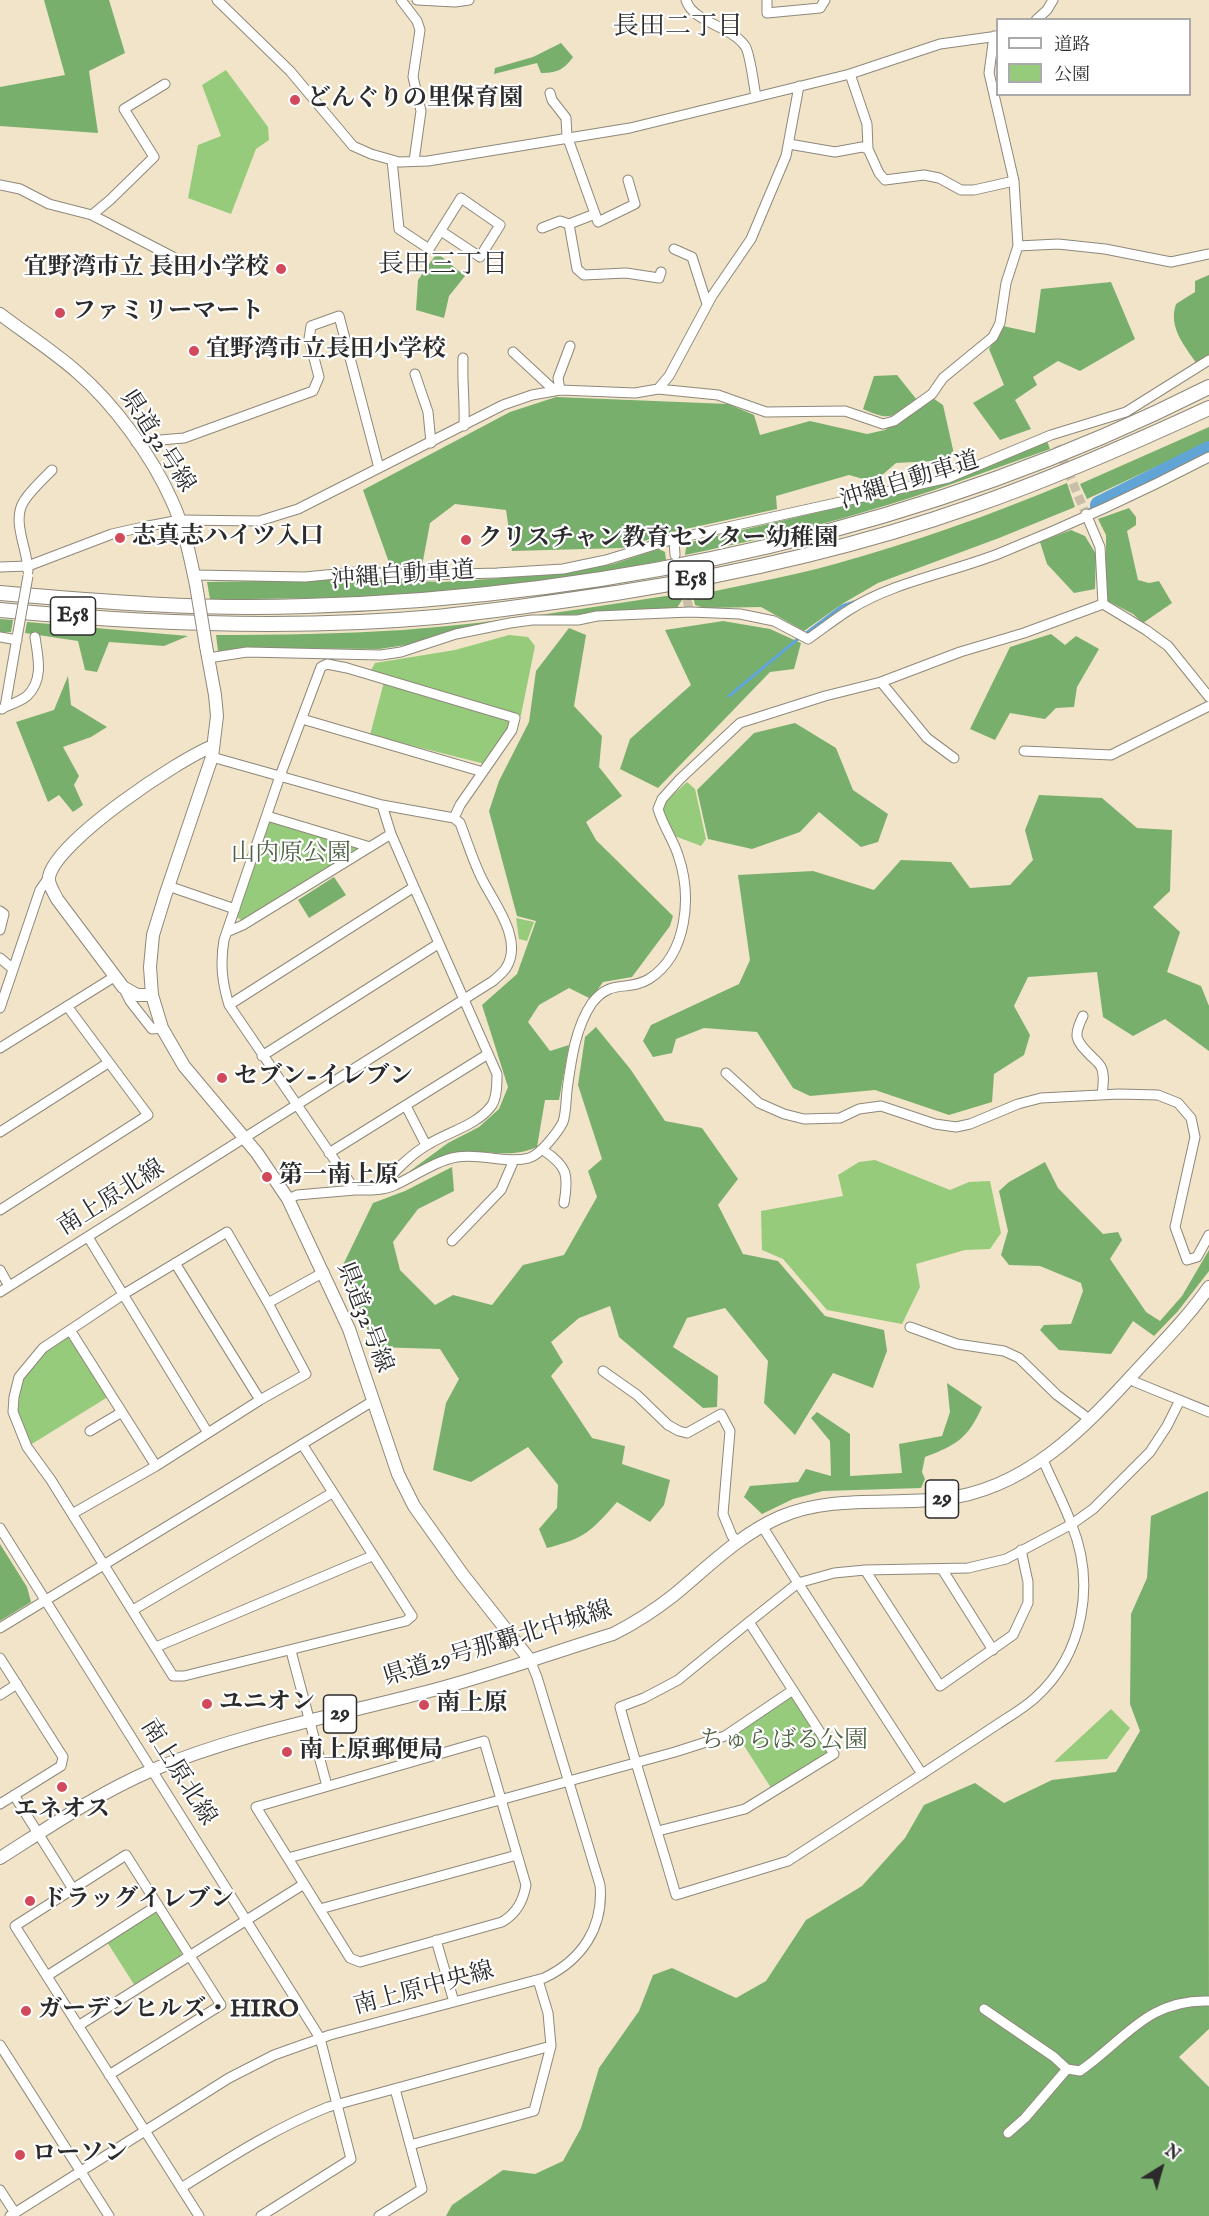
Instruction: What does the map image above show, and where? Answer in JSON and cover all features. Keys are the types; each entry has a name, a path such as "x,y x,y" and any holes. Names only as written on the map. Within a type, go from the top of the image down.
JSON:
{"highway":[{"name":"沖縄自動車道","path":"0,593 174,605 304,606 434,599 604,579 667,568 821,533 952,494 1046,460 1116,431 1209,387"},
{"name":"沖縄自動車道","path":"0,610 157,622 225,624 336,622 435,617 515,608 677,583 822,552 971,507 1060,474 1209,408"}],"main road":[{"name":"県道32号線","path":"0,314 76,371 116,411 164,484 180,520 195,580 216,706 212,751 157,920 151,951 152,995 162,1028 184,1066 272,1173 288,1199 349,1329 398,1474 414,1506 463,1575 530,1660"},
{"path":"152,995 137,995 123,987 114,977 57,898 50,885 50,877 67,848 108,814 192,755 212,751"},
{"name":"県道29号那覇北中城線","path":"0,1858 96,1798 151,1771 216,1748 429,1691 613,1634 630,1626 673,1596 738,1542 762,1526 792,1513 829,1504 927,1500 960,1496 1007,1481 1043,1460 1089,1419 1184,1320 1209,1287"}],"street":[{"path":"0,567 28,571 112,534 180,520 259,521 298,509 503,405 532,394 557,390 635,393 658,389 718,395 766,412 845,411 883,424 894,421 932,394 943,378 993,336 1000,323 1006,283 1018,246 1014,181 989,73 995,36 940,44 850,74 630,128 567,136 428,161 392,160 353,146 290,71 217,0"},
{"path":"401,0 417,21 420,30 413,77 421,111 414,161"},
{"path":"417,0 455,2 469,0"},
{"path":"686,0 688,6 698,16 722,26 746,46 756,97"},
{"path":"767,0 767,13 820,8 825,0"},
{"path":"1038,18 1053,0"},
{"path":"850,74 867,124 868,149 879,173 885,180 924,175 939,178 961,190 974,190 1014,181"},
{"path":"92,215 154,157 124,110 165,84"},
{"path":"658,389 669,376 707,304 752,239 786,156 799,86"},
{"path":"550,93 552,100 566,118 567,136 598,222 635,204 628,180"},
{"path":"789,144 835,152 862,147 868,149"},
{"path":"392,160 399,229 429,249 461,198 500,225 480,257 441,231"},
{"path":"0,185 20,189 50,204 92,215 173,257"},
{"path":"543,228 560,221 569,224 595,213"},
{"path":"569,224 577,269 584,275 626,273 659,278 661,272"},
{"path":"1018,246 1058,244 1105,249 1171,262 1209,254"},
{"path":"674,249 692,257 707,304"},
{"path":"136,442 184,438 313,391 319,377 309,339 311,326 339,316 379,468"},
{"path":"557,390 558,378 570,346"},
{"path":"513,352 557,390"},
{"path":"463,358 464,426"},
{"path":"195,580 305,577 357,572 424,575 508,573 606,560 674,539 948,478 1051,435 1126,412 1209,360"},
{"path":"415,374 428,412 431,443"},
{"path":"1051,435 1057,446"},
{"path":"207,652 381,656 456,634 510,623 690,612 740,614 774,621 808,639 850,609 888,592 982,560 1139,493 1209,457"},
{"path":"3,709 28,571 20,509 24,500 52,470"},
{"path":"1087,515 1100,548 1103,604"},
{"path":"674,539 675,555"},
{"path":"288,1199 306,1194 372,1190 393,1186 455,1157 483,1156 514,1160 531,1158 543,1149 563,1122 573,1050 592,1004 603,991 618,985 636,984 648,980 676,947 681,934 684,919 684,883 678,853 662,824 658,809 662,799 740,723 825,696 880,682 960,652 1103,604"},
{"path":"1103,604 1168,646 1209,697"},
{"path":"0,637 18,636"},
{"path":"3,709 27,696 36,681 40,668 35,637"},
{"path":"347,668 350,655"},
{"path":"212,751 280,776 382,805 454,818 512,730 515,718 347,668 327,664 321,667 280,776 227,932 221,959 222,984 229,1005 355,1190"},
{"path":"880,682 927,738 954,758"},
{"path":"1024,751 1112,755 1209,706"},
{"path":"302,719 483,772"},
{"path":"382,805 391,834 414,888 497,1074 493,1104 482,1116 426,1145 387,1179 382,1188"},
{"path":"267,816 370,847"},
{"name":"南上原北線","path":"0,1293 493,981 505,969 510,960 511,948 507,922 477,869 460,823 454,818"},
{"path":"227,932 243,925 391,834"},
{"path":"0,1008 40,890 50,877"},
{"path":"168,886 235,909"},
{"path":"229,1005 414,888"},
{"path":"0,910 4,914 0,930"},
{"path":"262,1056 438,944"},
{"path":"0,958 13,969"},
{"path":"0,1048 114,977"},
{"path":"123,987 130,1001 152,1029 162,1028"},
{"path":"0,1210 148,1115 67,1006"},
{"path":"1083,1016 1076,1036 1079,1044 1100,1066 1103,1077 1102,1095"},
{"path":"329,1153 488,1054"},
{"path":"0,1132 108,1063"},
{"path":"726,1073 759,1103 784,1114 804,1119 840,1118 859,1109 880,1106 908,1113 935,1124 956,1127 970,1125 1018,1104 1041,1098 1158,1095 1178,1103 1191,1118 1195,1137 1176,1227 1187,1260 1197,1257 1209,1235"},
{"path":"406,1106 426,1145"},
{"path":"543,1149 560,1161 567,1187 564,1203"},
{"path":"452,1241 501,1190 514,1160"},
{"path":"72,1514 156,1466 260,1400 306,1374 227,1232 124,1294 43,1348 19,1377 14,1397 14,1412 27,1447 72,1514 173,1676 184,1676 291,1651 406,1621 412,1616 302,1444"},
{"path":"88,1237 208,1433"},
{"path":"175,1263 260,1400"},
{"path":"0,1270 9,1286"},
{"path":"268,1303 324,1272"},
{"path":"910,1328 957,1344 1004,1351 1019,1358 1057,1395 1089,1419"},
{"path":"69,1330 156,1466"},
{"path":"603,1371 637,1395 668,1425 679,1431 687,1433 721,1414 730,1431 723,1514 732,1536 738,1542"},
{"path":"1130,1377 1135,1382 1209,1412"},
{"path":"1043,1460 1072,1524 1084,1579 1084,1600 1080,1623 1072,1648 1050,1685 1033,1700 788,1861 676,1894 620,1707 644,1698 678,1680 798,1583 834,1573 866,1570 968,1568 1006,1559 1072,1524 1093,1509 1150,1452 1180,1400"},
{"path":"0,1628 373,1401"},
{"path":"90,1431 122,1412"},
{"path":"133,1611 332,1493"},
{"path":"762,1526 922,1774"},
{"name":"南上原北線","path":"0,1528 320,2038 351,2159 261,2216"},
{"path":"866,1570 940,1686 1013,1635 1029,1603 1028,1582 1021,1550"},
{"path":"156,1647 372,1556"},
{"path":"942,1569 993,1650"},
{"path":"658,1831 745,1809 834,1754 749,1622"},
{"path":"291,1651 327,1786"},
{"path":"0,1658 63,1757 61,1766 0,1804"},
{"name":"南上原中央線","path":"13,2215 251,2065 320,2038 538,1980 559,1971 580,1952 593,1933 600,1905 600,1885 530,1660"},
{"path":"0,1695 17,1684"},
{"path":"288,1858 635,1763 725,1736 794,1690"},
{"path":"484,1741 526,1885 524,1896 515,1912 502,1922 360,1962 350,1958 256,1807 327,1786 484,1741"},
{"path":"14,1795 73,1889"},
{"path":"109,2075 221,2005 126,1855 15,1926 144,2131 199,2216"},
{"path":"320,1909 517,1855"},
{"path":"78,2026 304,1884"},
{"path":"47,1976 158,1905"},
{"path":"436,1940 454,2002"},
{"path":"410,2145 534,2111 551,2046 548,2013 538,1980"},
{"path":"984,2009 1054,2057 1067,2069 1080,2071 1134,2025 1168,2006 1192,2001 1209,2001"},
{"path":"0,2045 109,2216"},
{"path":"181,2188 265,2135 297,2119 338,2105 551,2046"},
{"path":"1008,2133 1025,2118 1067,2069"},
{"path":"379,2216 422,2189 395,2089"},
{"path":"0,2190 13,2215"}],"green space":[{"path":"44,0 109,0 125,53 89,71 98,133 0,126 0,87 65,75"},
{"path":"561,43 573,57 559,70 541,73 537,63 494,74 495,68 533,57"},
{"path":"226,70 268,127 269,140 256,149 231,214 188,198 198,145 221,136 202,85"},
{"path":"437,253 465,276 449,296 444,318 416,310 418,280"},
{"path":"1209,275 1209,356 1197,364 1179,336 1174,312 1176,304 1195,292 1195,281"},
{"path":"1111,282 1135,339 1080,371 1058,361 1033,377 1037,385 1015,400 1031,429 1000,440 973,403 1004,385 989,349 1003,326 1035,333 1041,289"},
{"path":"897,375 917,400 892,416 880,415 863,409 874,376"},
{"path":"930,396 943,405 954,454 934,461 896,463 874,482 849,475 776,496 777,509 672,532 622,548 512,551 506,510 455,504 430,523 422,566 391,568 363,490 510,412 556,397 728,404 754,415 760,435 810,421 867,434 885,430"},
{"path":"1209,427 1209,442 1087,499 1080,484"},
{"path":"1047,441 1050,449 888,505 797,530 685,555 686,548 691,542 900,493 978,471"},
{"path":"1067,483 1075,507 878,583 842,604 804,631 761,607 704,608 695,605 693,596 800,573 865,556 952,527"},
{"path":"1129,508 1136,517 1136,525 1127,531 1138,580 1149,583 1159,581 1172,603 1143,623 1133,614 1106,600 1106,535 1098,519"},
{"path":"1071,530 1085,536 1096,554 1095,589 1074,593 1047,564 1040,542"},
{"path":"659,549 665,552 666,560 540,583 405,595 210,599 207,582 357,579 443,582 489,579 613,564"},
{"path":"679,594 682,600 677,608 672,610 569,615 500,622 413,644 379,649 253,648 218,651 216,635 332,633 438,627 541,615"},
{"path":"0,619 13,620 11,632 0,633"},
{"path":"723,621 770,629 801,643 794,669 770,672 658,788 620,769 630,739 691,685 665,630"},
{"path":"27,622 188,636 164,646 109,642 97,672 85,670 78,641 25,633"},
{"path":"569,628 586,635 574,706 602,736 599,767 622,796 586,822 596,840 673,916 670,926 632,977 603,982 591,999 569,988 539,1005 528,1022 550,1051 569,1045 559,1100 545,1100 537,1147 512,1153 465,1153 412,1173 410,1171 448,1143 479,1127 499,1109 508,1087 482,1005 517,974 536,921 517,916 489,811 499,781 529,722 536,671"},
{"path":"1051,634 1065,645 1076,636 1099,649 1077,687 1074,707 1056,708 1045,719 1010,713 995,740 970,729 1010,647"},
{"path":"509,635 528,637 535,646 521,715 485,764 370,735 385,678 370,672 375,663 455,650"},
{"path":"68,676 71,705 107,727 91,737 63,747 79,776 74,785 83,805 73,812 59,795 48,802 16,722 54,710"},
{"path":"795,723 836,748 853,790 888,814 878,842 861,847 819,812 800,832 752,849 708,839 697,790 754,733"},
{"path":"687,782 695,789 706,839 701,846 672,835 662,811 666,801"},
{"path":"1039,795 1102,798 1137,828 1172,830 1170,891 1153,907 1180,932 1167,972 1201,986 1209,1006 1209,1051 1165,1019 1133,1036 1103,1017 1097,972 1028,977 1014,1006 1030,1035 1024,1055 994,1074 992,1102 949,1115 875,1090 810,1096 793,1088 757,1032 704,1028 676,1039 672,1053 653,1057 643,1041 651,1025 739,984 750,960 738,875 813,871 874,890 901,860 951,862 970,888 1010,885 1033,860 1025,830"},
{"name":"山内原公園","path":"271,816 370,847 241,920 237,917"},
{"path":"334,877 346,895 309,918 298,900"},
{"path":"516,918 534,922 527,941 519,939"},
{"path":"596,1027 631,1070 665,1121 702,1128 738,1179 718,1205 743,1254 778,1261 825,1316 884,1330 887,1351 873,1388 833,1373 795,1435 764,1403 768,1361 725,1308 687,1318 673,1347 718,1376 717,1407 703,1408 619,1337 610,1306 579,1318 551,1342 563,1362 551,1376 592,1438 625,1446 622,1464 670,1480 664,1505 650,1522 617,1502 587,1532 571,1541 547,1548 539,1529 557,1508 558,1485 528,1447 471,1482 433,1470 446,1403 459,1379 440,1349 374,1347 343,1265 373,1203 405,1191 452,1167 454,1191 418,1209 393,1242 400,1270 435,1305 453,1295 492,1305 523,1265 564,1255 597,1197 588,1171 602,1159 578,1085 585,1037"},
{"path":"875,1160 950,1190 969,1182 990,1181 1001,1233 990,1249 965,1250 916,1264 920,1287 902,1324 827,1310 783,1259 762,1250 761,1211 843,1196 838,1175 859,1162"},
{"path":"1045,1162 1058,1188 1103,1234 1118,1232 1122,1240 1110,1259 1146,1312 1160,1321 1182,1296 1209,1250 1209,1271 1178,1311 1154,1336 1133,1321 1111,1354 1059,1350 1040,1330 1044,1325 1071,1324 1083,1291 1081,1283 1040,1266 1009,1265 1001,1255 1008,1231 999,1191 1009,1182"},
{"path":"70,1330 111,1395 27,1447 14,1397 29,1363"},
{"path":"947,1383 982,1407 972,1426 960,1439 925,1457 922,1472 925,1479 921,1488 823,1491 793,1499 762,1514 744,1497 750,1486 798,1482 806,1469 831,1476 830,1441 811,1418 817,1412 850,1434 850,1476 902,1473 899,1444 942,1436 950,1412"},
{"path":"1208,1491 1209,2029 1179,2057 1209,2087 1209,2216 446,2216 452,2205 503,2170 535,2174 563,2161 581,2128 599,2068 639,2011 653,1975 672,1968 736,1998 766,1981 806,1920 862,1886 905,1838 924,1805 975,1783 1004,1803 1052,1780 1116,1772 1140,1731 1130,1704 1131,1614 1147,1578 1151,1516"},
{"path":"0,1544 27,1587 31,1602 0,1621"},
{"name":"ちゅらばる公園","path":"793,1690 834,1754 773,1791 734,1730"},
{"path":"1111,1709 1130,1728 1107,1759 1054,1762"},
{"path":"154,1912 158,1913 182,1952 180,1957 135,1986 107,1942"}],"waterway":[{"path":"1099,505 1209,450"},
{"path":"1086,511 1099,505"},
{"path":"805,634 842,606 857,601"},
{"path":"729,696 799,638"}],"tunnel":[{"path":"1057,446 1086,514"},
{"path":"677,560 690,612"}],"place":[{"name":"どんぐりの里保育園","path":"295,100"},
{"name":"宜野湾市立 長田小学校","path":"281,269"},
{"name":"ファミリーマート","path":"60,313"},
{"name":"宜野湾市立長田小学校","path":"194,351"},
{"name":"志真志ハイツ入口","path":"120,538"},
{"name":"クリスチャン教育センター幼稚園","path":"466,540"},
{"name":"セブン-イレブン","path":"222,1078"},
{"name":"第一南上原","path":"267,1177"},
{"name":"ユニオン","path":"207,1704"},
{"name":"南上原","path":"424,1705"},
{"name":"南上原郵便局","path":"287,1752"},
{"name":"エネオス","path":"62,1787"},
{"name":"ドラッグイレブン","path":"30,1901"},
{"name":"ガーデンヒルズ・HIRO","path":"26,2011"},
{"name":"ローソン","path":"20,2155"}],"district":[{"name":"長田二丁目","path":"678,29"},
{"name":"長田三丁目","path":"443,267"}]}
